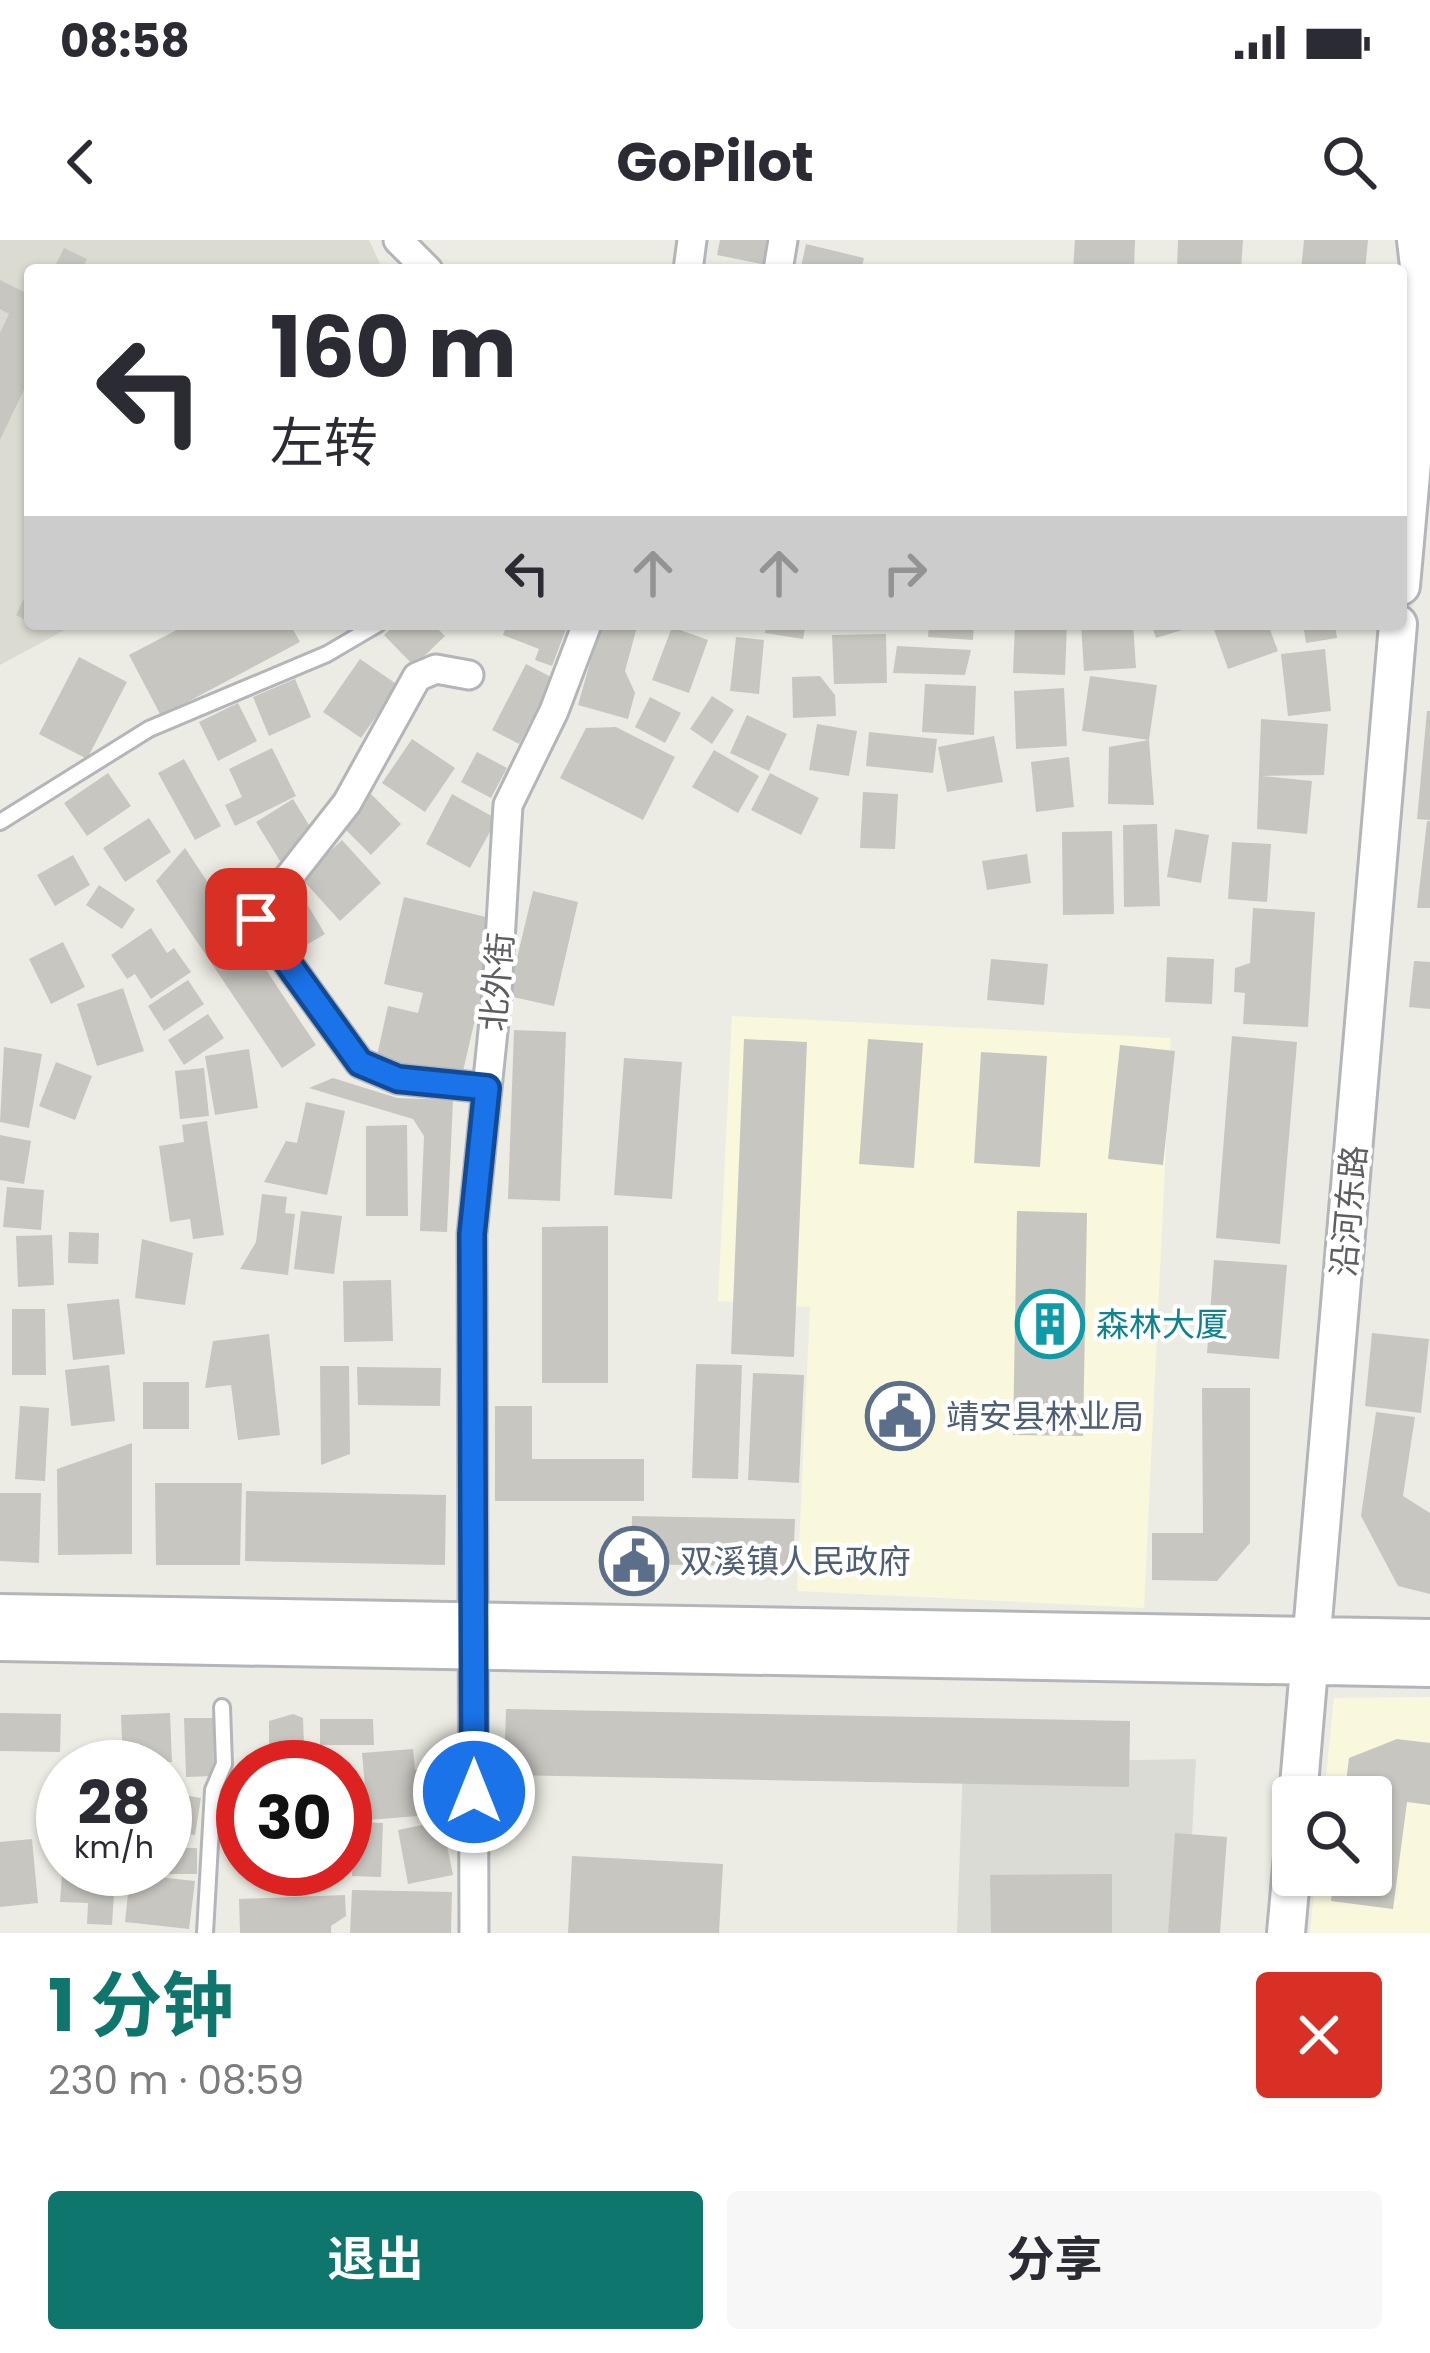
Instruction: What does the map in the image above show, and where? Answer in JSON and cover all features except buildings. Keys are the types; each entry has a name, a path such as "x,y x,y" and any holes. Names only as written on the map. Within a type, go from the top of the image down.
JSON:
{"main road":[{"path":"1407,438 1425,318 1416,240"},
{"name":"沿河东路","path":"1300,1776 1397,630"},
{"path":"0,1613 475,1636 1312,1651 1430,1668"},
{"path":"0,1642 475,1636"},
{"path":"1312,1651 1430,1638"},
{"path":"1286,1933 1289,1896"}],"street":[{"path":"398,240 422,264"},
{"name":"北外街","path":"474,1933 472,1234 508,805 554,711 585,630"},
{"path":"469,675 436,669 417,677 346,803 256,919 360,1063 398,1079 487,1088"}],"lane":[{"path":"0,822 149,729 327,654 368,630"},
{"path":"205,1933 212,1790 224,1764 222,1707"}],"shaded area":[{"path":"0,240 369,240 380,264 24,264 24,630 65,630 0,665"},
{"path":"732,1016 1171,1038 1144,1608 797,1591 810,1307 718,1301"},
{"path":"1430,1697 1430,1933 1310,1933 1314,1896 1392,1896 1392,1776 1326,1776 1334,1698"},
{"path":"1196,1759 1187,1933 957,1933 963,1763"}],"place":[{"name":"森林大厦","path":"1050,1324"},
{"name":"靖安县林业局","path":"900,1416"},
{"name":"双溪镇人民政府","path":"634,1561"}],"route":[{"path":"256,919 340,1042 360,1063 398,1079 487,1088 472,1234 474,1792"}]}
